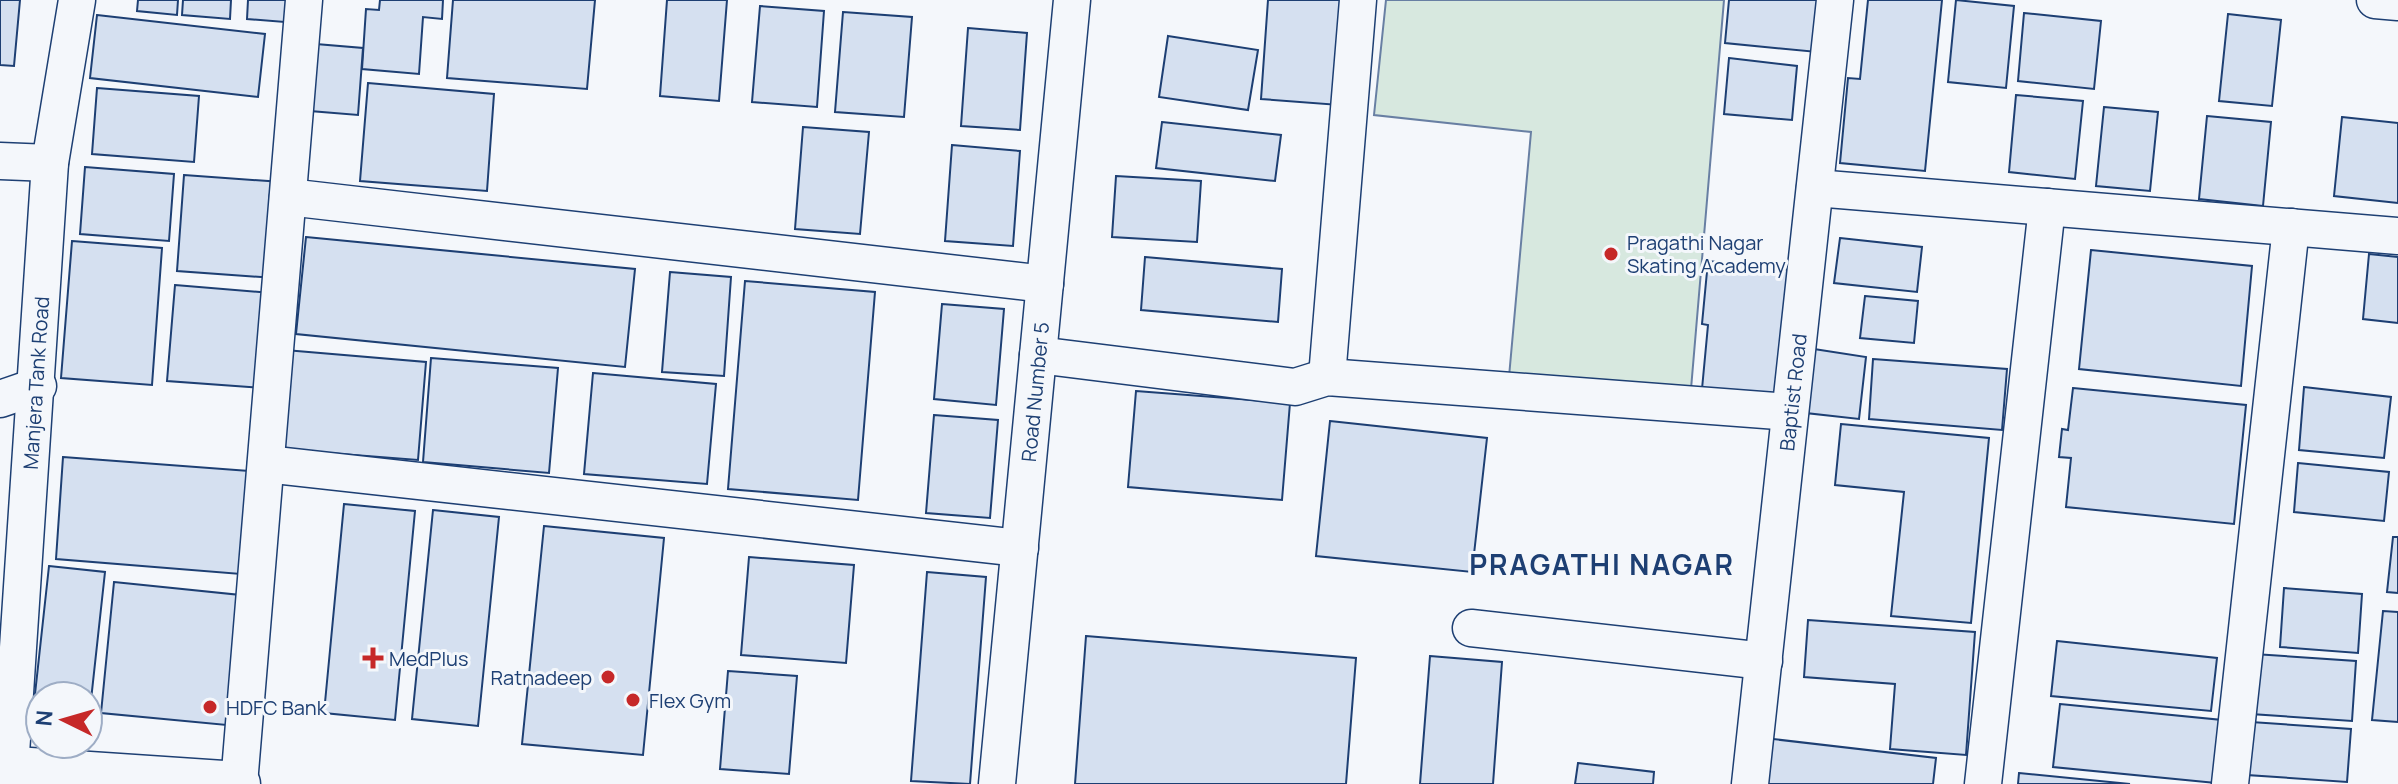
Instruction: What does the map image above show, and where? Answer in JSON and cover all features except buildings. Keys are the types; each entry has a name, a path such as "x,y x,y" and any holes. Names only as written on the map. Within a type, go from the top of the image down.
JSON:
{"main road":[{"path":"7,773 238,784"}],"street":[{"name":"Manjera Tank Road","path":"7,773 38,386 50,163 77,0"},
{"path":"238,784 304,0"},
{"name":"Road Number 5","path":"997,784 1072,0"},
{"path":"1327,377 1358,0"},
{"name":"Baptist Road","path":"1750,784 1835,0"},
{"path":"2375,0 2398,2"},
{"path":"0,161 50,163"},
{"path":"1815,188 2398,236"},
{"path":"288,197 1045,284"},
{"path":"1983,784 2047,207"},
{"path":"2230,784 2291,227"},
{"path":"1038,355 1295,387 1327,377 1790,412"},
{"path":"0,399 38,386"},
{"path":"266,464 1020,548"},
{"path":"1471,628 1764,661"}],"shaded area":[{"name":"Pragathi Nagar Skating Academy","path":"1386,0 1724,0 1691,389 1509,377 1531,132 1374,115"}],"place":[{"name":"Pragathi Nagar Skating Academy","path":"1611,254"},
{"name":"MedPlus","path":"373,658"},
{"name":"Ratnadeep","path":"608,677"},
{"name":"Flex Gym","path":"633,700"},
{"name":"HDFC Bank","path":"210,707"}],"district":[{"name":"PRAGATHI NAGAR","path":"1602,564"}]}
